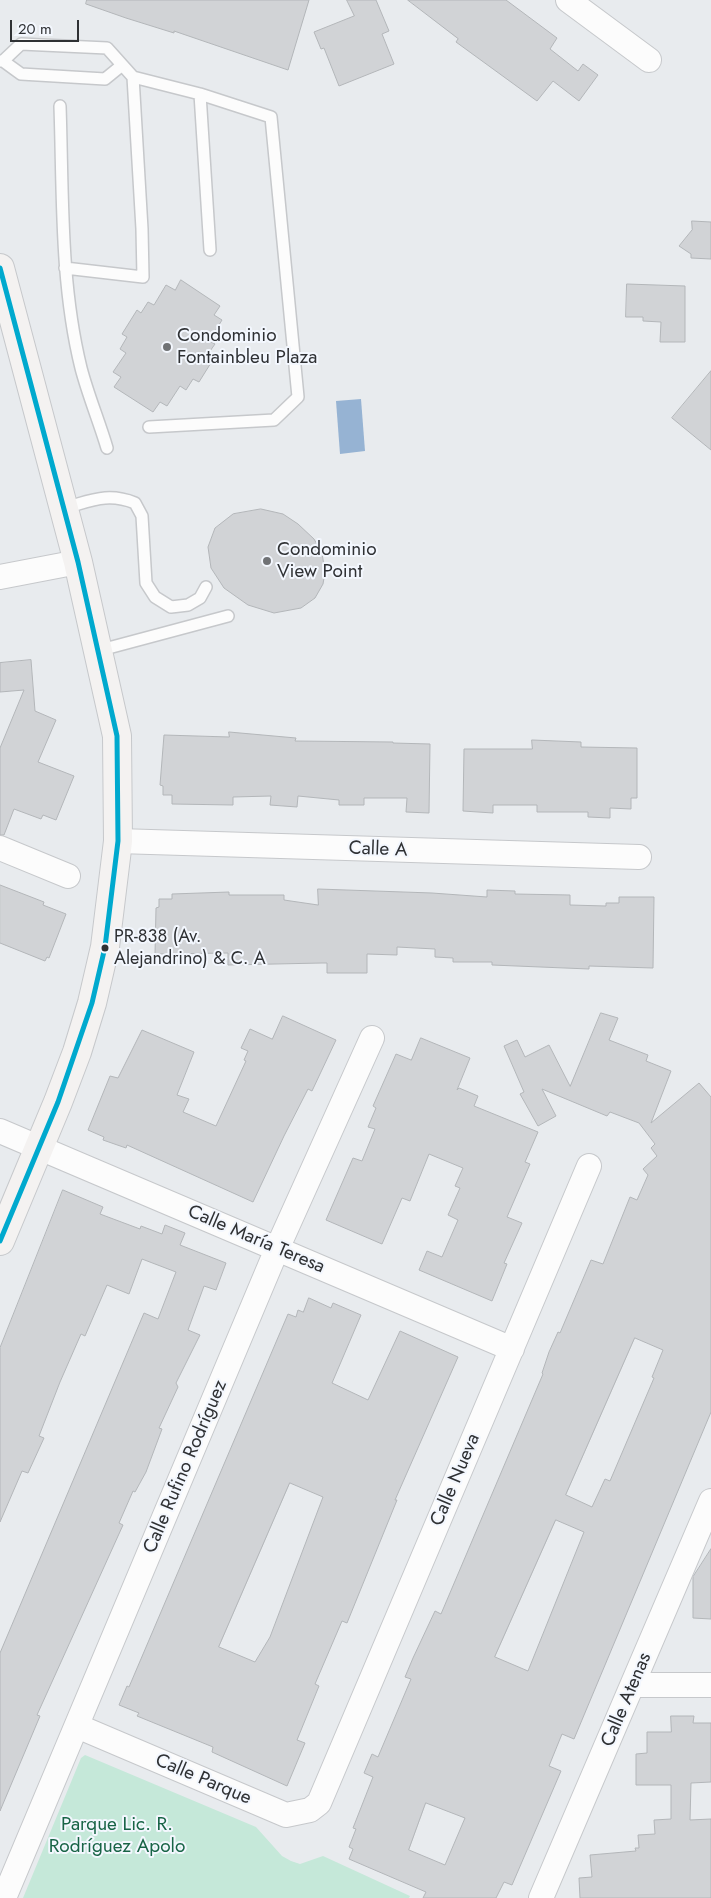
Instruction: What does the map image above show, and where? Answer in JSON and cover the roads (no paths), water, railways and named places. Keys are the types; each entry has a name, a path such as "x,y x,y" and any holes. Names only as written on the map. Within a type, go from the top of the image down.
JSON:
{"street":[{"path":"568,0 649,60"},
{"path":"0,268 78,562 117,736 118,841 105,947 92,1003 77,1052 39,1149 0,1240"},
{"path":"0,577 78,562"},
{"name":"Calle A","path":"118,841 639,856"},
{"path":"0,848 68,876"},
{"name":"Calle Rufino Rodríguez","path":"4,1898 277,1249 372,1038"},
{"name":"Calle María Teresa","path":"0,1132 512,1348"},
{"name":"Calle Nueva","path":"324,1794 589,1166"},
{"name":"Calle Atenas","path":"541,1898 711,1501"},
{"path":"634,1684 711,1685"},
{"name":"Calle Parque","path":"77,1726 286,1815 310,1810 319,1803 324,1794"}],"lane":[{"path":"121,66 105,79 21,74 2,61 21,44 107,48 121,66 133,77 200,94 271,117 298,397 274,420 149,427"},
{"path":"65,268 143,277 133,77"},
{"path":"200,94 210,250"},
{"path":"60,106 65,268 81,369 107,448"},
{"path":"64,508 96,499 118,496 135,502 142,516 146,583 155,597 171,607 188,604 200,598 206,587"},
{"path":"97,651 228,616"}],"water":[{"path":"361,399 365,451 340,454 336,401"}],"place":[{"name":"Condominio Fontainbleu Plaza","path":"167,347"},
{"name":"Condominio View Point","path":"267,561"},
{"name":"PR-838 (Av. Alejandrino) & C. A","path":"105,948"}],"park label":[{"name":"Parque Lic. R. Rodríguez Apolo","path":"117,1836"}]}
